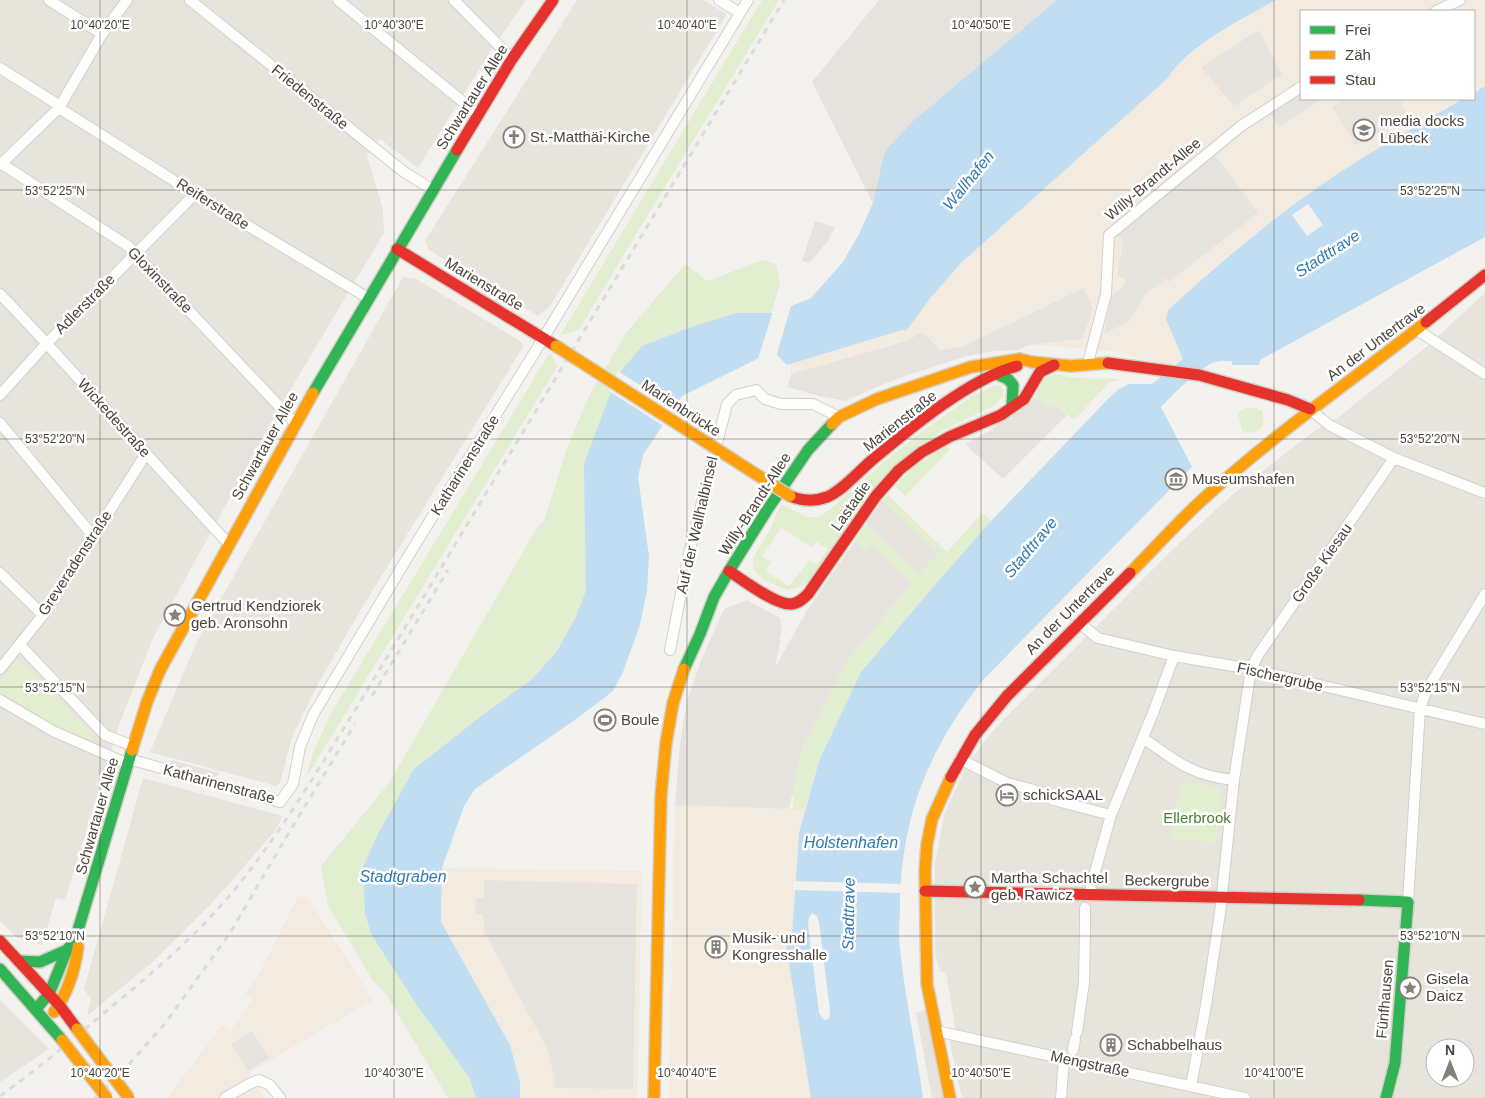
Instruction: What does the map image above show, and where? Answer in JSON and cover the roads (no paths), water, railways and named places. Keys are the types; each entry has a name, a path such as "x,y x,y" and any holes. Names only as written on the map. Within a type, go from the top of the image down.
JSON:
{"main road":[{"name":"Schwartauer Allee","path":"36,1009 49,994 67,950 76,940 128,762 147,702 160,670 294,423 478,114 549,2"},
{"name":"Marienstraße","path":"397,249 556,346"},
{"name":"An der Untertrave","path":"950,1098 927,984 925,891 927,844 932,819 945,787 975,735 1007,696 1209,493 1310,409 1365,370 1485,275"},
{"name":"Marienbrücke","path":"556,346 790,496"},
{"name":"Willy-Brandt-Allee","path":"654,1098 661,795 666,743 680,677 700,634 714,597 729,571 767,510 808,450 839,417 877,399 971,367 1020,359 1032,362 1090,365 1196,378 1230,384 1288,400 1310,409"},
{"name":"Marienstraße","path":"790,496 806,501 824,498 833,494 888,447 957,396 996,374 1012,367 1032,362"},
{"name":"Lastadie","path":"729,571 780,601 793,604 798,602 808,594 876,496 899,470 922,452 949,437 1001,415 1024,399 1040,372 1055,364"},
{"path":"996,374 1008,377 1013,384 1012,407"},
{"name":"Willy-Brandt-Allee","path":"927,382 949,384 957,396"},
{"name":"Beckergrube","path":"925,891 1320,898 1408,902"},
{"name":"Fünfhausen","path":"1386,1098 1394,1063 1408,902"},
{"name":"Schwartauer Allee","path":"46,1021 60,1006 78,948 76,940"},
{"path":"0,941 60,1006 129,1098"},
{"path":"19,960 40,962 67,950"},
{"path":"0,968 62,1040 107,1098"}],"street":[{"path":"48,0 102,34"},
{"path":"1,164 59,107 102,34 127,0"},
{"name":"Friedenstraße","path":"190,0 404,172 433,190"},
{"path":"338,0 478,114"},
{"path":"454,0 512,59"},
{"path":"719,0 740,13"},
{"name":"Katharinenstraße","path":"128,762 280,802 293,784 300,747 314,715 418,540 748,0"},
{"path":"1438,10 1460,0"},
{"name":"Reiferstraße","path":"0,68 195,194 368,298"},
{"name":"Willy-Brandt-Allee","path":"1090,365 1089,359 1106,294 1109,235 1235,131 1300,88"},
{"name":"Gloxinstraße","path":"1,164 136,253 294,423"},
{"name":"Adlerstraße","path":"0,395 47,343 195,194"},
{"name":"Wickedestraße","path":"0,294 47,343 228,543"},
{"path":"1417,330 1485,374"},
{"name":"Auf der Wallhalbinsel","path":"670,650 688,556 727,404 736,395 756,390 765,399 781,404 813,404 839,417"},
{"path":"1310,409 1329,425 1394,458 1485,493"},
{"path":"0,423 93,536"},
{"name":"Greveradenstraße","path":"0,669 43,615 146,454"},
{"name":"Große Kiesau","path":"1251,669 1258,654 1394,458"},
{"path":"0,573 43,615"},
{"path":"1408,902 1420,709 1426,691 1485,594"},
{"name":"Fischergrube","path":"1079,623 1098,638 1174,656 1251,669 1485,724"},
{"path":"20,645 105,735 133,746"},
{"path":"1061,1098 1076,1035 1084,982 1084,928 1088,895 1111,815 1174,656"},
{"path":"1191,1086 1206,1005 1221,897 1234,780 1251,669"},
{"path":"0,700 53,731 98,752 128,762"},
{"path":"98,752 105,735"},
{"path":"1143,738 1177,763 1193,771 1208,777 1234,780"},
{"path":"960,759 1007,783 1046,793 1053,800 1111,815"},
{"name":"Mengstraße","path":"936,1031 1070,1055 1244,1098"},
{"path":"225,1098 260,1080 270,1085 280,1098"}],"water":[{"path":"1057,0 1276,0 1217,34 1188,55 1167,79 961,263 932,296 906,331 902,330 787,365 773,351 682,396 643,455 638,477 649,556 647,592 639,628 623,672 613,691 579,717 475,789 464,806 442,868 441,922 510,1045 520,1082 520,1098 476,1098 469,1077 418,1007 371,934 365,913 363,867 379,832 414,769 532,679 557,651 576,617 586,590 584,464 607,402 621,371 642,346 691,327 736,313 774,313 811,298 843,262 859,234 873,203 885,151 913,121"},
{"name":"Holstenhafen","path":"1485,86 1485,237 1260,360 1259,365 1232,365 1232,361 1218,361 1210,364 1187,381 1161,407 1192,467 983,680 947,732 921,786 912,814 906,843 902,874 899,943 923,1098 811,1098 786,945 792,936 799,833 819,761 861,672 991,521 1108,399 1119,389 1129,384 1152,384 1183,359 1166,319 1168,310 1285,211 1360,159 1461,100 1475,100 1475,92","holes":["812,913 817,916 830,1011 829,1018 826,1020 819,1013 808,925"]}],"railway":[{"path":"0,1096 66,1045 180,948 215,912 262,854 304,792 357,707 784,0"},
{"path":"372,696 448,570"},
{"path":"95,1098 124,1070 167,1021 230,933 355,724"}],"place":[{"name":"media docks Lübeck","path":"1364,130"},
{"name":"St.-Matthäi-Kirche","path":"514,137"},
{"name":"Museumshafen","path":"1176,479"},
{"name":"Gertrud Kendziorek geb. Aronsohn","path":"175,615"},
{"name":"Boule","path":"605,720"},
{"name":"schickSAAL","path":"1007,795"},
{"name":"Martha Schachtel geb. Rawicz","path":"975,887"},
{"name":"Musik- und Kongresshalle","path":"716,947"},
{"name":"Gisela Daicz","path":"1410,988"},
{"name":"Schabbelhaus","path":"1111,1045"}],"water label":[{"name":"Wallhafen","path":"968,180"},
{"name":"Stadttrave","path":"1327,253"},
{"name":"Stadttrave","path":"1030,547"},
{"name":"Stadtgraben","path":"403,876"},
{"name":"Stadttrave","path":"848,914"}],"park label":[{"name":"Ellerbrook","path":"1197,818"}]}
